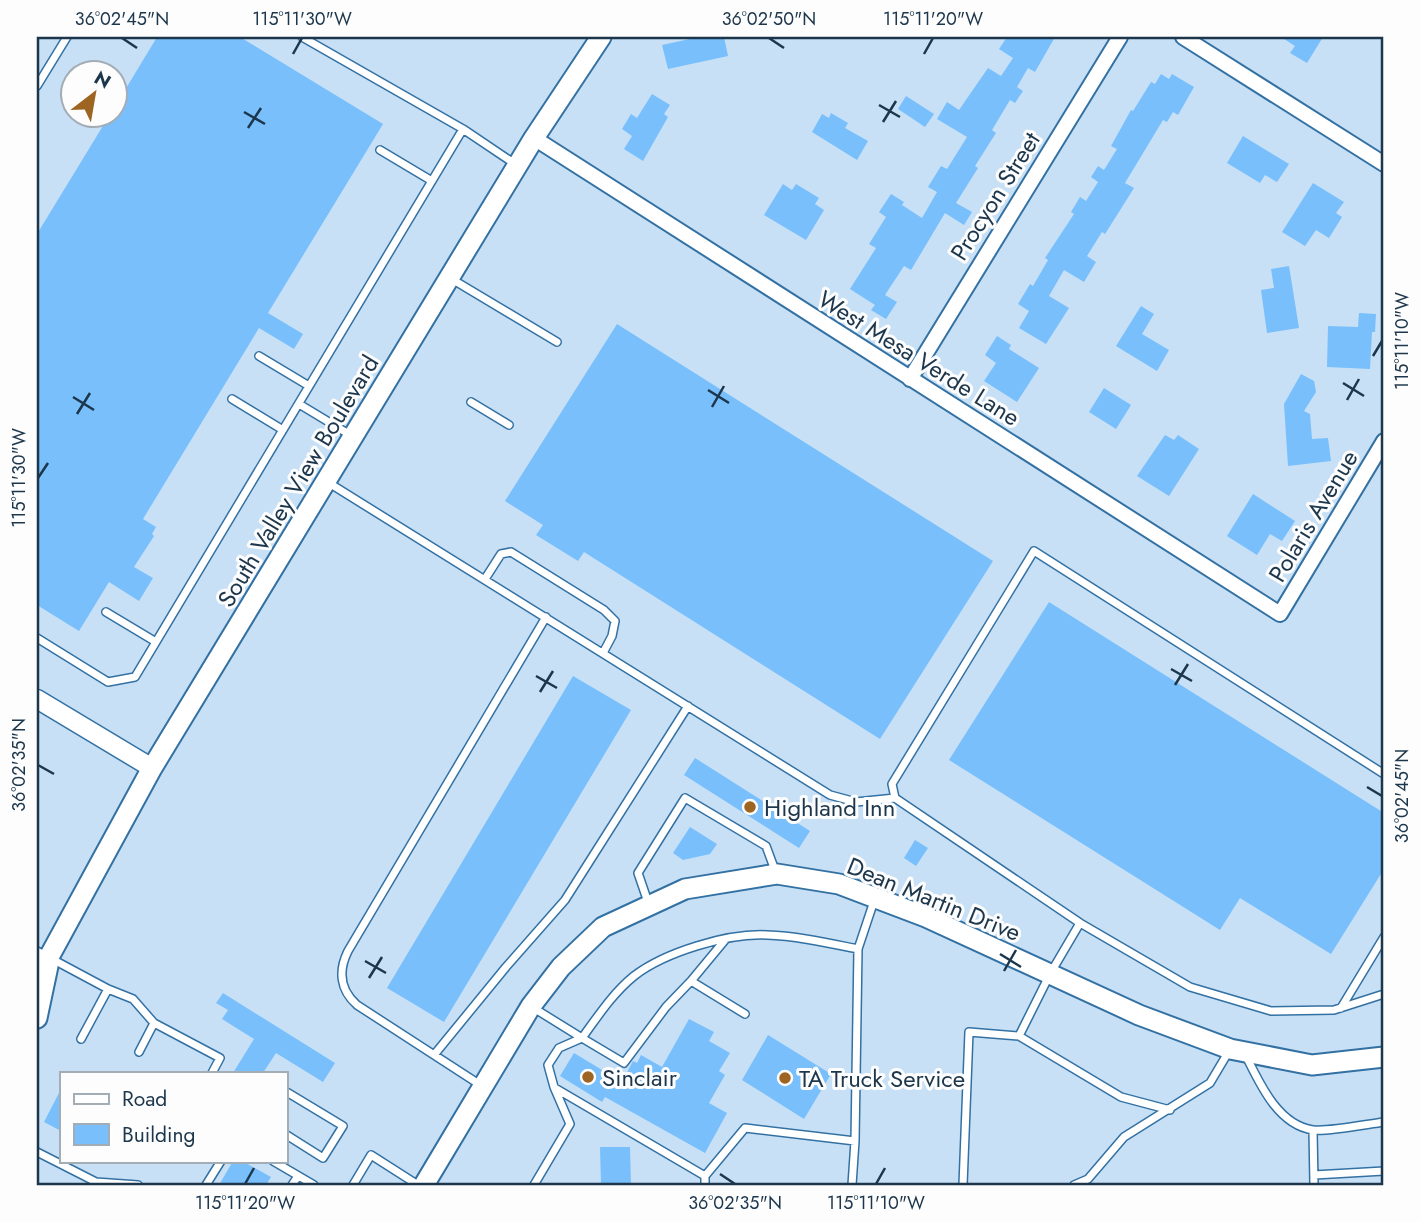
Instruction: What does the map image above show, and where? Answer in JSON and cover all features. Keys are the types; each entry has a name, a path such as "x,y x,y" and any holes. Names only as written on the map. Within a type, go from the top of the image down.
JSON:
{"main road":[{"name":"South Valley View Boulevard","path":"37,979 43,955 152,768 534,138 601,37"},
{"name":"Dean Martin Drive","path":"425,1185 531,1006 561,967 603,927 685,889 777,874 839,884 875,897 926,917 1139,1015 1237,1051 1312,1065 1384,1057"},
{"name":"South Valley View Boulevard","path":"37,1018 43,955"}],"street":[{"name":"Procyon Street","path":"910,379 1120,37"},
{"path":"1183,37 1384,164"},
{"name":"West Mesa Verde Lane","path":"534,138 1280,614"},
{"name":"Polaris Avenue","path":"1280,614 1384,441"},
{"path":"37,699 152,768"}],"lane":[{"path":"37,86 67,37"},
{"path":"302,37 463,129 517,166"},
{"path":"37,638 108,682 135,677 463,129"},
{"path":"380,150 432,181"},
{"path":"449,278 557,342"},
{"path":"259,356 309,386"},
{"path":"232,399 283,430"},
{"path":"471,402 509,425"},
{"path":"299,404 353,436"},
{"path":"326,481 830,795 856,802 895,798 1080,923 1190,987 1271,1011 1340,1009 1384,993"},
{"path":"895,798 892,784 1034,551 1384,774"},
{"path":"485,579 501,554 511,552 604,610 615,621 612,636 603,653"},
{"path":"106,612 156,642"},
{"path":"483,1086 357,1005 345,990 341,969 348,951 546,617"},
{"path":"434,1055 565,900 688,706"},
{"path":"649,905 638,873 685,798 766,846 777,874"},
{"path":"852,1185 858,949 875,897"},
{"path":"1019,1036 1050,974 1080,923"},
{"path":"534,1185 570,1124 548,1065 559,1048 582,1038 611,998 635,976 674,953 725,940 764,934 858,949"},
{"path":"1340,1009 1384,937"},
{"path":"531,1006 625,1063 666,1007 725,940"},
{"path":"43,955 133,999 154,1023 220,1058 213,1072"},
{"path":"691,981 745,1014"},
{"path":"81,1039 108,989"},
{"path":"139,1052 154,1023"},
{"path":"963,1185 969,1032 1019,1036 1121,1097 1170,1110"},
{"path":"1074,1185 1088,1179 1124,1137 1210,1083 1237,1051 1263,1090 1287,1118 1313,1130 1384,1122"},
{"path":"554,1087 705,1176"},
{"path":"287,1092 343,1126 323,1158 287,1135"},
{"path":"705,1185 705,1176 745,1128 855,1141"},
{"path":"1313,1130 1314,1185"},
{"path":"37,1152 96,1184 138,1185"},
{"path":"353,1185 371,1155 418,1185"},
{"path":"206,1185 220,1162"},
{"path":"275,1162 314,1185"},
{"path":"1314,1175 1384,1171"},
{"path":"292,1185 298,1176"}],"building":[{"path":"157,37 240,37 383,124 268,313 303,334 294,349 259,328 143,519 156,527 152,534 154,536 134,567 153,578 139,601 109,582 79,631 37,605 37,234 100,130 130,130 130,82"},
{"path":"699,37 724,37 728,56 668,69 662,45"},
{"path":"1007,37 1055,37 1035,72 1028,68 1017,87 1023,91 1015,103 1010,100 992,130 996,133 956,203 972,212 964,225 945,213 911,270 904,266 885,295 897,302 886,319 871,310 875,305 850,289 876,248 869,244 886,217 879,212 891,194 922,218 937,192 928,187 941,166 947,169 967,137 937,119 947,102 959,110 988,68 1001,76 1013,58 999,49"},
{"path":"1281,37 1323,37 1307,63 1290,53 1295,46"},
{"path":"1161,74 1169,79 1172,74 1194,87 1178,115 1173,112 1167,122 1163,120 1125,183 1134,188 1105,234 1102,232 1087,256 1096,262 1084,282 1064,270 1049,296 1069,308 1046,344 1019,328 1029,311 1018,304 1030,284 1033,286 1048,260 1045,258 1074,214 1071,212 1080,197 1086,201 1098,182 1091,177 1098,166 1104,170 1117,149 1111,146 1131,110 1133,111 1151,82 1155,84"},
{"path":"652,94 670,105 664,114 668,117 643,161 624,149 632,136 622,129 631,114 637,118"},
{"path":"906,96 934,114 925,127 898,109"},
{"path":"831,113 848,123 845,128 868,141 857,160 812,132 822,114 829,118"},
{"path":"1243,136 1289,164 1277,182 1265,175 1260,183 1227,163"},
{"path":"1313,183 1344,202 1336,213 1342,217 1329,238 1316,230 1305,246 1282,232"},
{"path":"783,184 792,190 796,184 819,198 815,204 824,210 806,240 764,215"},
{"path":"1289,266 1299,328 1267,333 1261,290 1274,288 1271,269"},
{"path":"1141,306 1154,314 1142,334 1169,350 1157,371 1116,346"},
{"path":"1359,313 1376,314 1370,369 1327,367 1328,326 1358,327"},
{"path":"617,324 993,561 880,739 584,552 578,561 536,535 543,525 505,501"},
{"path":"997,336 1011,345 1009,349 1039,368 1017,402 984,381 996,363 985,355"},
{"path":"1301,374 1314,381 1316,392 1304,411 1310,414 1312,439 1328,438 1331,461 1288,466 1284,404"},
{"path":"1104,388 1131,405 1116,429 1089,412"},
{"path":"1165,435 1174,440 1178,435 1199,449 1169,496 1137,476"},
{"path":"1253,494 1295,521 1282,541 1270,534 1257,555 1227,536"},
{"path":"1049,602 1384,813 1384,869 1331,954 1240,898 1220,930 949,760"},
{"path":"573,676 631,710 444,1022 387,988"},
{"path":"695,758 810,831 799,848 684,775"},
{"path":"690,827 717,844 710,854 683,860 673,853"},
{"path":"915,840 928,848 916,866 904,858"},
{"path":"223,993 335,1063 323,1082 276,1053 264,1072 234,1072 254,1039 222,1019 228,1010 216,1003"},
{"path":"689,1019 714,1032 709,1041 730,1053 719,1071 725,1075 709,1103 727,1113 705,1153 605,1097 602,1102 560,1076 574,1053 622,1082 633,1061 637,1063 641,1055 662,1067"},
{"path":"768,1035 831,1074 804,1119 742,1080"},
{"path":"60,1091 60,1130 44,1122"},
{"path":"600,1147 630,1147 631,1185 601,1185"},
{"path":"232,1162 244,1162 271,1177 266,1185 219,1185"}],"place":[{"name":"Highland Inn","path":"750,807"},
{"name":"Sinclair","path":"588,1077"},
{"name":"TA Truck Service","path":"785,1078"}]}
